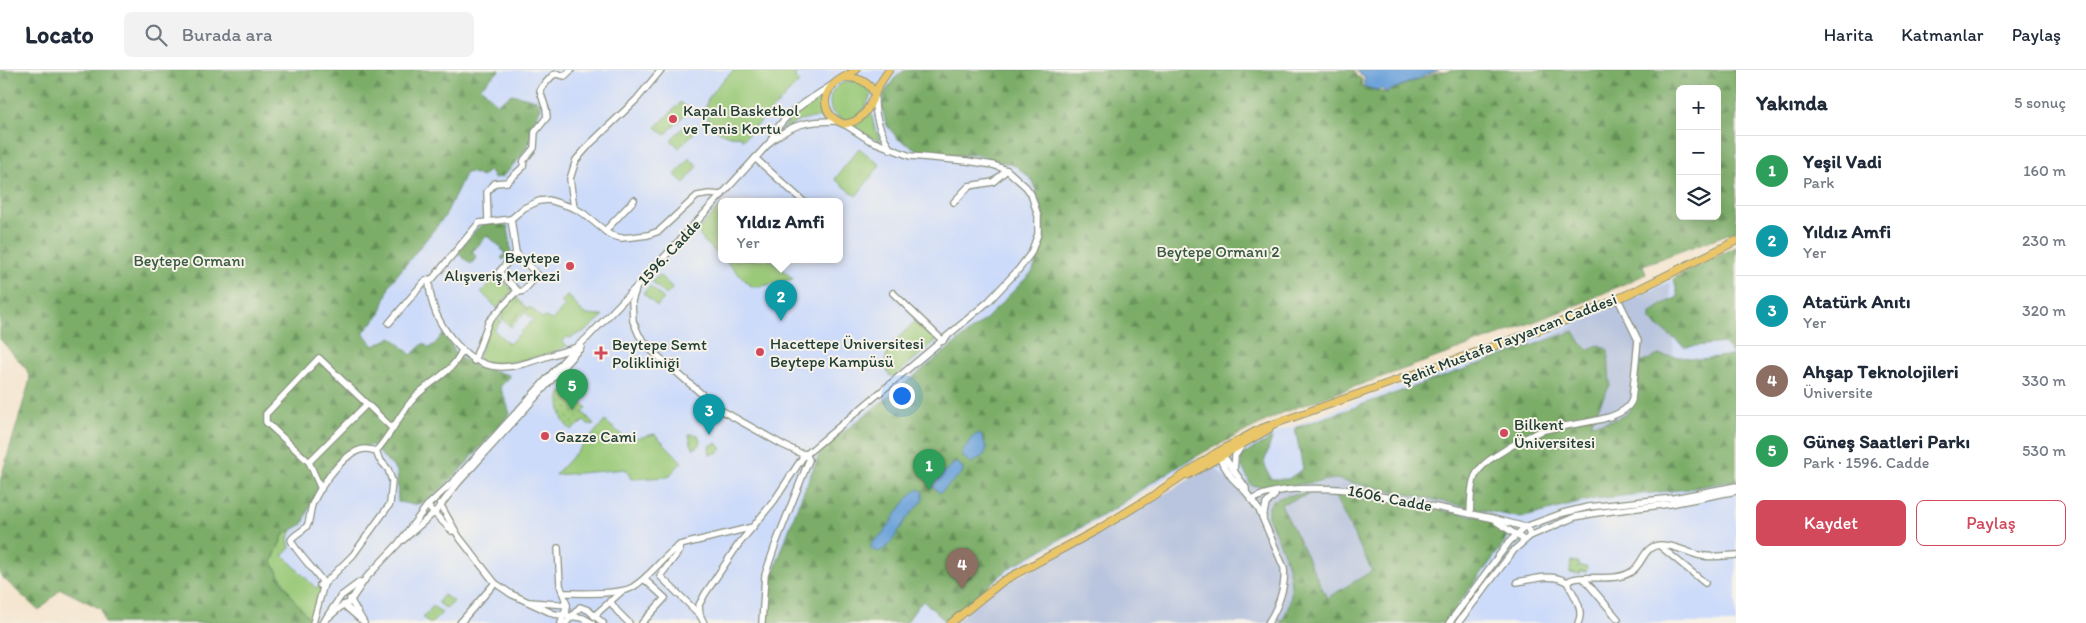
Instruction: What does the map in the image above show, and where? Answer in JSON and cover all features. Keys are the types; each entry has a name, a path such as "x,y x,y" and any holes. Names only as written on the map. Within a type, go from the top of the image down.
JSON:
{"main road":[{"name":"1596. Cadde","path":"833,84 856,70"},
{"path":"844,124 855,121 870,108 874,95 889,70"},
{"path":"843,78 856,78 863,81 870,87 874,95"},
{"path":"833,84 827,94 825,104 830,115 837,121"},
{"name":"1596. Cadde","path":"837,121 844,124"},
{"name":"Şehit Mustafa Tayyarcan Caddesi","path":"951,623 997,585 1099,529 1260,429 1548,327 1618,299 1736,241"},
{"name":"Şehit Mustafa Tayyarcan Caddesi","path":"1180,478 1207,466 1219,454 1243,444 1276,424"}],"street":[{"path":"488,221 487,192 495,183 507,182 523,167 524,160 534,148 535,132 546,117 546,109 540,88 552,75 565,76 571,70"},
{"path":"574,208 570,179 576,160 636,100 662,70"},
{"name":"1596. Cadde","path":"719,198 771,141 783,122 833,84"},
{"path":"874,95 875,115 890,149"},
{"name":"1596. Cadde","path":"771,141 788,129 803,123 837,121"},
{"path":"700,615 700,605 705,594 738,545 774,501 804,456 990,302 1019,269 1035,244 1039,225 1036,204 1026,187 1007,170 993,165 967,161 910,156 869,140 844,124"},
{"path":"755,158 800,198"},
{"path":"954,202 969,186 993,182 1007,170"},
{"path":"389,323 479,223 511,218 524,208 539,201 549,200 574,208 610,235 621,238 648,235 659,231 696,196 722,195"},
{"name":"1596. Cadde","path":"398,544 428,505 454,480 718,199"},
{"path":"605,231 634,200"},
{"path":"474,361 489,321 515,293 523,291 538,276 516,253 511,218"},
{"path":"516,253 498,272 519,292"},
{"path":"430,279 428,283 434,312 442,326 474,361 493,368 525,364 577,348"},
{"path":"638,285 632,301 632,311 635,327 645,343 724,412 809,460 779,534 766,575 760,623"},
{"path":"893,292 943,341"},
{"path":"1470,514 1473,481 1478,471 1488,461 1536,433 1605,418 1625,411 1629,407 1632,400 1638,340 1618,299"},
{"path":"616,307 625,306 632,311"},
{"name":"1596. Cadde","path":"398,544 434,513 458,483 577,348"},
{"path":"376,451 415,397 448,372 462,350"},
{"path":"321,489 309,462 266,422 265,417 319,358 393,429"},
{"path":"309,462 367,404"},
{"path":"1234,471 1235,456 1243,444"},
{"path":"322,584 303,556 294,548 291,540 294,535 306,527 311,506 334,470 355,451 366,448 376,451"},
{"path":"313,623 322,584 353,555 390,504 392,481 388,469 379,459 376,451"},
{"path":"1219,454 1226,469 1240,488 1254,499 1274,542 1285,577 1277,607 1268,623"},
{"path":"1219,454 1234,471 1246,488 1246,492"},
{"path":"1207,466 1218,465 1226,469"},
{"path":"1449,623 1516,534 1525,527 1562,513 1588,507 1674,498 1736,486"},
{"name":"1606. Cadde","path":"1254,499 1260,495 1289,491 1326,488 1349,490 1491,518 1525,527"},
{"path":"1458,623 1494,574 1527,538 1575,517 1670,504 1736,490"},
{"name":"1606. Cadde","path":"1254,499 1289,491"},
{"path":"1263,518 1266,504 1275,495"},
{"path":"434,499 459,537 495,583 510,594 554,614 583,618 591,623"},
{"path":"428,505 459,537"},
{"name":"1606. Cadde","path":"1491,518 1516,534 1527,538"},
{"path":"525,601 558,603 565,599 622,591 633,587 672,550 680,545 754,527"},
{"path":"1525,527 1528,529 1527,538"},
{"path":"324,621 398,544"},
{"path":"680,545 680,550 660,576 700,615 704,623"},
{"path":"1659,545 1705,583"},
{"path":"1567,582 1576,578 1613,578 1628,574 1634,570 1650,548 1659,545 1666,545 1699,555 1736,555"},
{"path":"558,548 560,585 565,599 566,615"},
{"path":"1517,582 1548,576 1560,578 1567,582 1580,611 1578,623"},
{"path":"642,623 665,598 644,578"},
{"path":"1584,579 1618,619"},
{"path":"460,623 495,583"},
{"path":"594,616 622,591"},
{"path":"560,623 565,599"},
{"path":"344,601 363,622"},
{"path":"610,601 629,623"},
{"path":"554,614 558,603"},
{"path":"566,623 580,607 603,623"}],"shaded area":[{"name":"Hacettepe Üniversitesi Beytepe Kampüsü","path":"500,70 1051,70 1257,405 1193,461 1115,511 1025,562 989,586 942,623 238,623 263,502 481,87"},
{"name":"Bilkent Üniversitesi","path":"1736,247 1736,623 954,623 1021,575 1265,437 1336,409 1551,331 1674,278"},
{"path":"1670,282 1674,360 1647,410 1493,503 1479,527 1290,623 954,623 993,590 1046,562 1213,466 1227,479 1239,473 1255,489 1320,484 1311,463 1502,358"}],"green space":[{"name":"Beytepe Ormanı","path":"0,70 500,70 481,87 497,104 512,94 536,100 541,108 531,127 531,140 521,157 502,177 493,178 494,176 488,170 483,177 469,172 465,174 445,216 390,284 380,314 363,333 374,346 392,337 411,355 424,343 429,348 443,334 459,357 476,367 509,375 508,379 500,387 510,414 442,489 418,504 398,502 397,471 372,445 346,455 336,464 320,485 303,524 284,534 272,561 289,592 311,620 309,623 105,623 101,609 61,589 39,611 0,575 0,481 30,380 27,370 0,339"},
{"path":"734,70 795,70 795,78 799,82 743,140 740,136 724,134 718,130 712,125 706,111 706,104 712,92"},
{"name":"Beytepe Ormanı 2","path":"905,70 1354,70 1356,76 1362,79 1361,87 1387,93 1440,72 1458,70 1736,70 1736,231 1643,265 1646,274 1575,306 1284,412 1204,452 1159,478 1117,507 1011,567 945,621 924,601 906,623 766,623 769,585 797,508 821,450 986,319 1033,271 1043,242 1043,215 1033,181 1016,166 978,155 948,155 918,150 898,139 886,124 882,107 884,94 894,79"},
{"path":"851,81 861,82 871,94 858,116 844,121 832,112 830,101 836,87"},
{"path":"822,94 822,107 825,118 801,121 780,132 793,116"},
{"name":"Kapalı Basketbol ve Tenis Kortu","path":"681,102 689,110 665,135 656,127"},
{"path":"869,114 872,116 881,142 853,125"},
{"path":"686,124 694,133 679,148 671,140"},
{"path":"859,148 880,165 856,196 835,179"},
{"path":"689,158 698,166 684,183 675,175"},
{"path":"718,208 718,254 701,238 698,230"},
{"path":"487,223 502,224 508,227 511,253 503,260 501,258 505,254 502,248 487,236 472,252 477,257 471,264 456,252 480,226"},
{"path":"1736,247 1736,480 1689,489 1594,499 1521,518 1335,479 1263,488 1251,485 1241,465 1242,455 1272,438 1264,463 1271,479 1288,479 1303,469 1295,428 1574,331 1581,343 1588,349 1599,345 1608,350 1610,385 1590,424 1618,418 1626,414 1631,407 1637,390 1640,363 1659,355 1701,359 1734,355 1724,343 1685,347 1650,320 1650,313 1678,297 1674,278"},
{"path":"727,263 775,263 793,279 758,287 751,286"},
{"path":"659,275 673,288 666,295 652,282"},
{"path":"497,276 513,290 497,308 481,292"},
{"path":"650,286 664,299 657,306 643,293"},
{"path":"568,295 583,313 603,316 587,330 570,338 567,337 563,341 567,346 536,357 510,362 497,363 478,359 487,331 496,317 501,321 494,330 509,344 533,320 525,312 530,307 543,319 545,317 552,320 565,306 561,302"},
{"path":"515,296 528,309 511,327 498,315"},
{"path":"917,320 938,339 896,375 890,376 885,360 888,353 898,338"},
{"path":"561,392 578,398 587,408 583,412 594,424 588,425 584,421 571,430 564,422 560,412"},
{"path":"605,421 628,440 655,434 682,462 668,477 631,479 626,469 555,475"},
{"path":"689,434 698,435 701,443 694,449 691,444"},
{"path":"717,443 722,449 710,455 709,446"},
{"path":"1332,491 1490,519 1504,527 1508,534 1503,545 1444,623 1280,623 1291,597 1291,583 1285,555 1268,517 1268,509 1275,500 1308,493 1308,495 1281,504 1327,598 1372,571"},
{"path":"292,530 288,539 290,548 283,555 316,588 320,586 322,590 311,620 295,602 272,562 284,534"},
{"path":"1571,561 1578,562 1578,566 1587,567 1586,572 1580,571 1580,574 1570,573"},
{"path":"444,595 454,602 446,609 438,602"},
{"path":"433,606 442,613 432,623 429,623 423,618"}],"water":[{"path":"1356,70 1439,70 1386,92 1381,89 1376,90 1363,86 1365,77"},
{"path":"980,433 987,449 983,456 971,463 961,455 971,439"},
{"path":"956,462 963,468 962,473 940,493 930,485"},
{"path":"919,489 923,492 923,500 907,518 892,541 879,552 871,549 872,543 883,533 905,501"}],"place":[{"name":"Kapalı Basketbol ve Tenis Kortu","path":"673,119"},
{"name":"Beytepe Alışveriş Merkezi","path":"570,266"},
{"name":"Yıldız Amfi","path":"781,321"},
{"name":"Hacettepe Üniversitesi Beytepe Kampüsü","path":"760,352"},
{"name":"Beytepe Semt Polikliniği","path":"601,353"},
{"name":"Güneş Saatleri Parkı","path":"572,410"},
{"name":"Bilkent Üniversitesi","path":"1504,433"},
{"name":"Atatürk Anıtı","path":"709,435"},
{"name":"Gazze Cami","path":"545,436"},
{"name":"Yeşil Vadi","path":"929,490"},
{"name":"Ahşap Teknolojileri","path":"962,589"}]}
